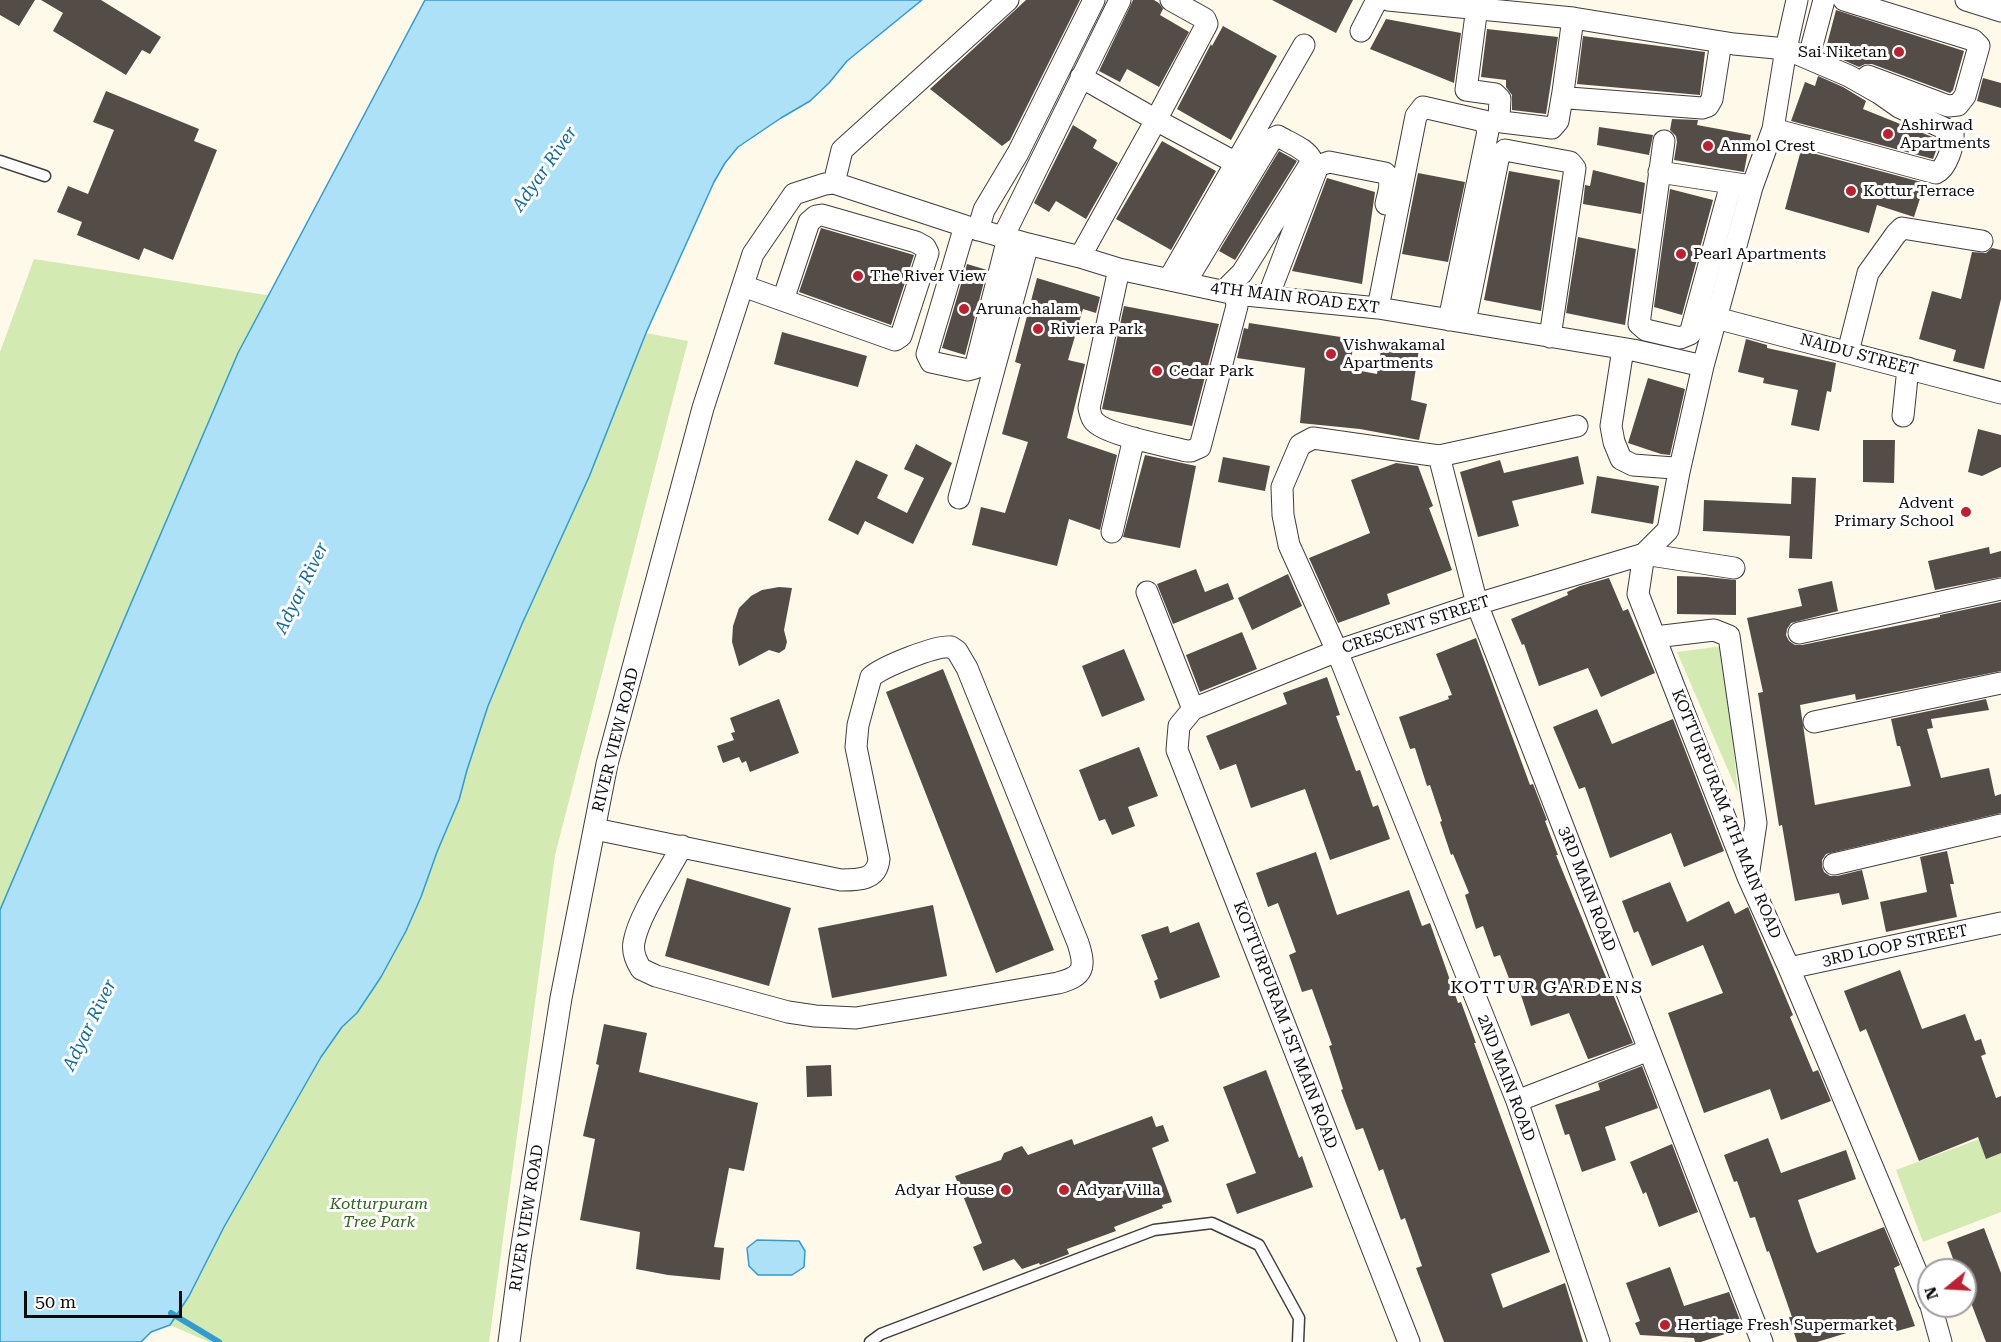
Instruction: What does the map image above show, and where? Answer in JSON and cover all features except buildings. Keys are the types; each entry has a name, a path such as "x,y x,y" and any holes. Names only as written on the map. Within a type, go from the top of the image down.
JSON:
{"street":[{"path":"830,184 842,150 1008,0"},
{"path":"1094,0 1018,153 971,228 927,354 931,362 968,370 975,368 1013,240 1081,76 1120,0"},
{"path":"1080,257 1207,24 1205,19 1171,0"},
{"path":"1361,31 1377,0"},
{"path":"1388,0 1573,18 1721,42 1786,47 1810,53 1948,106 1958,105 1965,96 1979,46 1973,40 1844,0"},
{"path":"1644,554 1668,530 1703,366 1752,187 1773,129 1786,47 1797,0"},
{"path":"1810,53 1824,0"},
{"path":"1965,0 2001,11"},
{"path":"1477,8 1466,90 1495,94 1500,99 1499,118 1502,122 1552,128 1558,121 1573,18"},
{"path":"1563,92 1569,98 1702,108 1708,106 1712,99 1721,42"},
{"path":"1177,281 1236,163 1304,45"},
{"path":"1773,129 1936,173 1944,166 1953,139 1953,133 1950,131 1899,107 1849,76 1786,47"},
{"path":"1081,76 1236,163"},
{"path":"1372,307 1416,116 1423,107 1484,121 1488,131 1457,321"},
{"path":"1119,269 1089,408 1092,420 1100,426 1134,438 1187,451 1200,447 1237,306 1229,293 1312,161 1311,157 1278,136 1272,139 1177,281"},
{"path":"1664,141 1639,324 1646,330 1680,338 1690,334 1731,184"},
{"path":"1457,321 1499,155 1505,150 1570,162 1575,168 1551,337"},
{"path":"1268,297 1318,166 1329,162 1385,173 1389,179 1372,307"},
{"path":"1659,172 1752,187"},
{"name":"4TH MAIN ROAD EXT","path":"830,184 971,228 1119,269 1229,293 1372,307 1623,349 1703,366"},
{"name":"RIVER VIEW ROAD","path":"509,1342 561,998 608,764 700,419 753,254 794,194 830,184"},
{"path":"743,286 895,340 901,336 928,253 925,247 916,242 816,216 809,222 783,300"},
{"path":"1848,352 1868,273 1902,228 1982,241"},
{"path":"959,498 1013,240"},
{"name":"NAIDU STREET","path":"1716,318 2001,393"},
{"path":"1623,349 1611,426 1621,459 1633,465 1674,468 1679,472"},
{"path":"1903,416 1908,368"},
{"path":"1439,456 1577,426"},
{"path":"1112,532 1134,438"},
{"name":"2ND MAIN ROAD","path":"1439,456 1313,438 1300,445 1282,488 1283,515 1289,545 1337,651 1517,1101 1599,1342"},
{"name":"3RD MAIN ROAD","path":"1439,456 1477,604 1762,1342"},
{"path":"1644,554 1734,568"},
{"name":"CRESCENT STREET","path":"1193,709 1337,651 1477,604 1644,554"},
{"name":"KOTTURPURAM 4TH MAIN ROAD","path":"1644,554 1638,594 1748,877 1789,968 1917,1273"},
{"path":"1799,633 2001,589"},
{"path":"1147,592 1193,709"},
{"path":"1655,637 1714,630 1729,636 1756,823 1748,877"},
{"path":"595,829 682,846 841,880 865,879 874,874 879,859 858,758 856,736 871,677 885,668 937,648 951,647 957,651 967,668 1078,943 1083,963 1082,969 1078,976 1058,983 856,1018 788,1012 656,976 640,969 634,951 634,942 645,913 682,846"},
{"path":"1814,722 2001,683"},
{"name":"KOTTURPURAM 1ST MAIN ROAD","path":"1193,709 1179,726 1177,750 1409,1342"},
{"path":"1834,864 2001,825"},
{"name":"3RD LOOP STREET","path":"1789,968 2001,923"},
{"path":"1517,1101 1649,1050"},
{"path":"1934,1318 1941,1342"}],"lane":[{"path":"0,161 45,176"},
{"path":"870,1342 881,1334 1154,1230 1212,1223 1259,1245 1299,1318 1298,1342"}],"green space":[{"path":"34,259 279,297 0,924 0,352"},
{"name":"Kotturpuram Tree Park","path":"646,333 688,341 555,855 489,1342 209,1342 170,1325 189,1296 224,1227 321,1057 342,1027 357,1013 381,977 406,931 421,897 436,852 459,800 488,706 522,624 589,477"},
{"path":"1723,646 1738,793 1677,652"},
{"path":"2001,1131 2001,1212 1923,1242 1896,1170"}],"water":[{"name":"Adyar River","path":"425,0 922,0 847,61 810,101 738,147 714,182 646,333 589,477 522,624 488,706 459,800 406,931 381,977 357,1013 342,1027 321,1057 224,1227 189,1296 170,1325 151,1332 141,1342 0,1342 0,910 238,353"},
{"path":"757,1240 799,1241 805,1251 804,1267 792,1275 758,1275 749,1266 747,1248"}],"waterway":[{"path":"171,1313 219,1342"}],"place":[{"name":"Sai Niketan","path":"1899,52"},
{"name":"Ashirwad Apartments","path":"1888,134"},
{"name":"Anmol Crest","path":"1708,146"},
{"name":"Kottur Terrace","path":"1851,191"},
{"name":"Pearl Apartments","path":"1681,254"},
{"name":"The River View","path":"858,276"},
{"name":"Arunachalam","path":"964,309"},
{"name":"Riviera Park","path":"1038,329"},
{"name":"Vishwakamal Apartments","path":"1331,354"},
{"name":"Cedar Park","path":"1157,371"},
{"name":"Advent Primary School","path":"1966,512"},
{"name":"Adyar House","path":"1006,1190"},
{"name":"Adyar Villa","path":"1064,1190"},
{"name":"Hertiage Fresh Supermarket","path":"1665,1325"}],"district":[{"name":"KOTTUR GARDENS","path":"1547,988"}]}
